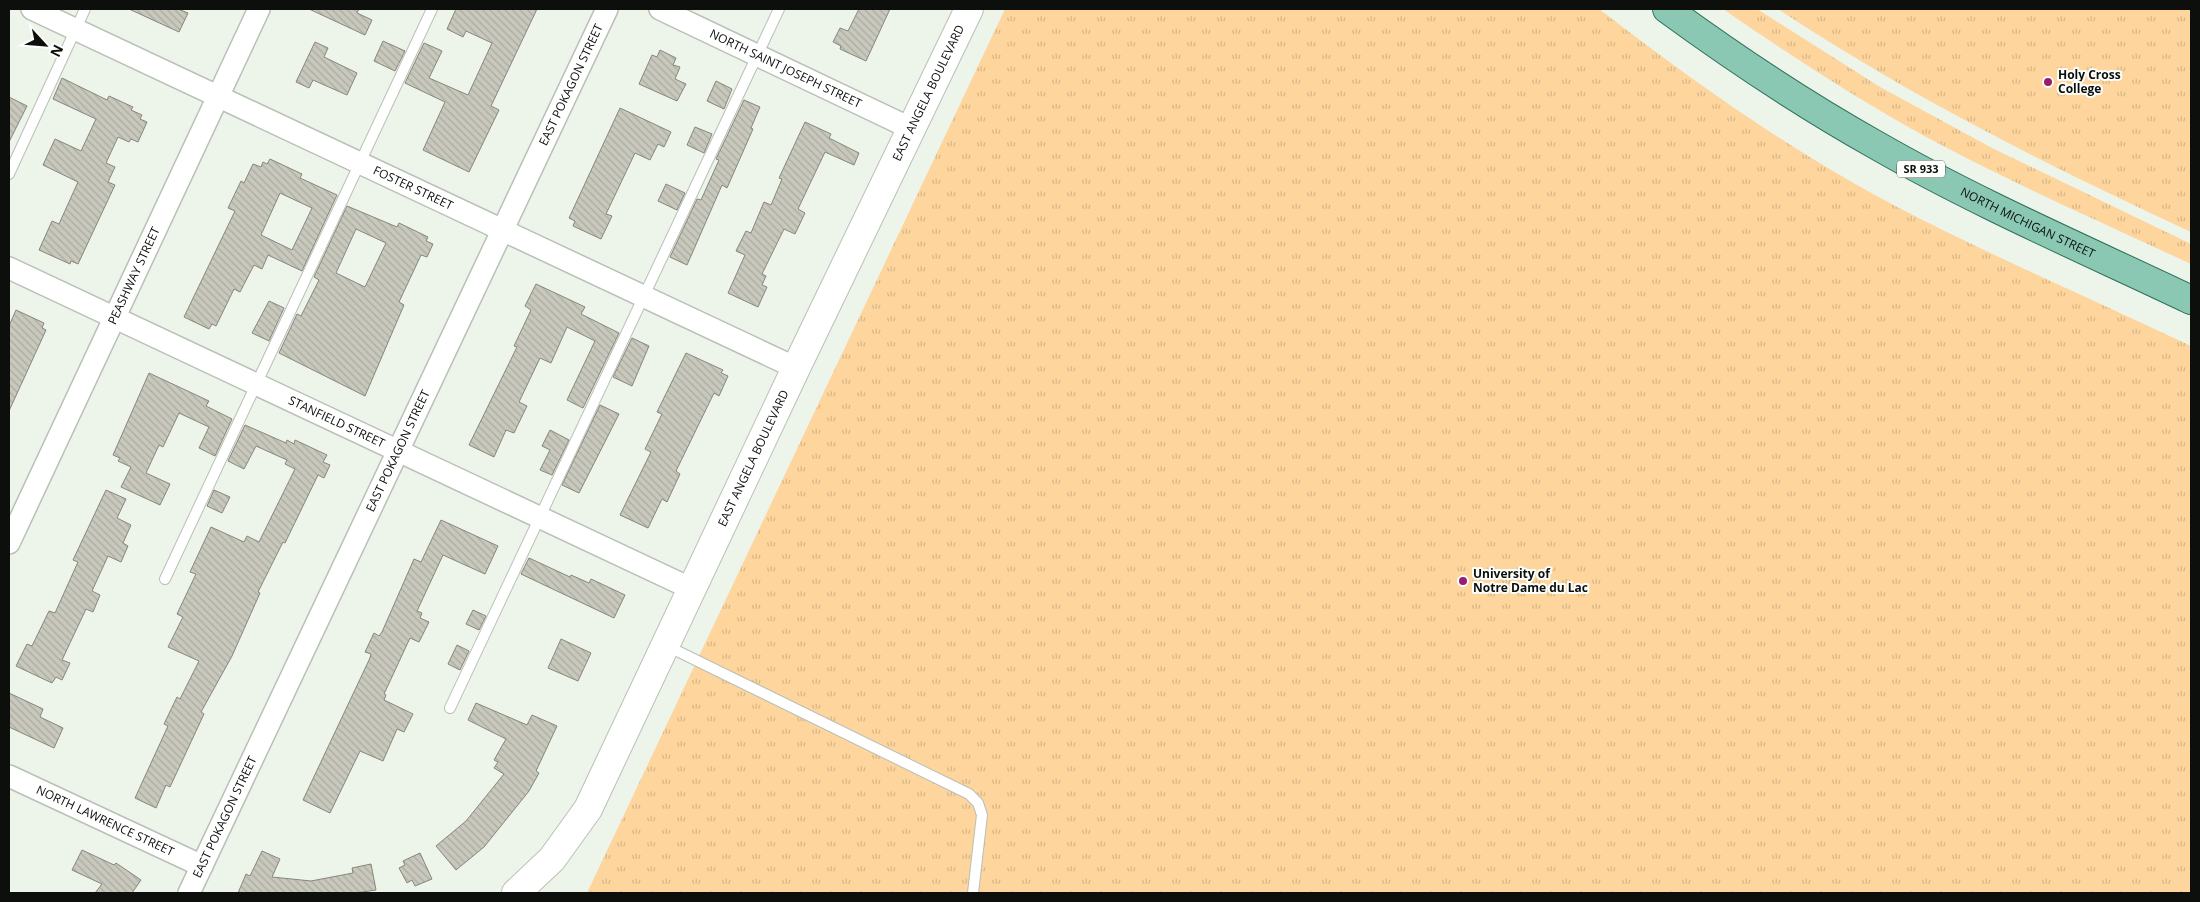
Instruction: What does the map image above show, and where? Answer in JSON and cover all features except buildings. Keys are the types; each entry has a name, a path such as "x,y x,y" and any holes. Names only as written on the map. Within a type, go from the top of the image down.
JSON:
{"main road":[{"name":"EAST ANGELA BOULEVARD","path":"516,893 552,859 588,810 910,128 969,9"},
{"name":"NORTH MICHIGAN STREET","path":"1667,9 1717,46 1876,146 1963,192 2191,300"}],"street":[{"name":"FOSTER STREET","path":"32,9 796,368"},
{"name":"PEASHWAY STREET","path":"9,543 259,9"},
{"name":"EAST POKAGON STREET","path":"189,893 607,9"},
{"name":"NORTH SAINT JOSEPH STREET","path":"660,9 910,128"},
{"name":"STANFIELD STREET","path":"9,268 538,519 692,589"},
{"name":"NORTH LAWRENCE STREET","path":"9,776 202,866"}],"lane":[{"path":"9,174 85,9"},
{"path":"165,579 432,9"},
{"path":"450,708 756,54 779,9"},
{"path":"666,645 969,794 978,804 982,815 973,893"}],"green space":[{"name":"University of Notre Dame du Lac","path":"1005,9 1599,9 1708,90 1783,140 1861,187 1973,245 2191,346 2191,893 587,893"},
{"path":"1723,9 1757,9 1880,87 1992,148 2191,244 2191,264 2026,187 1928,138 1824,76"},
{"name":"Holy Cross College","path":"1778,9 2191,9 2191,232 2085,182 1980,128 1878,71"}],"place":[{"name":"Holy Cross College","path":"2048,82"},
{"name":"University of Notre Dame du Lac","path":"1463,581"}]}
